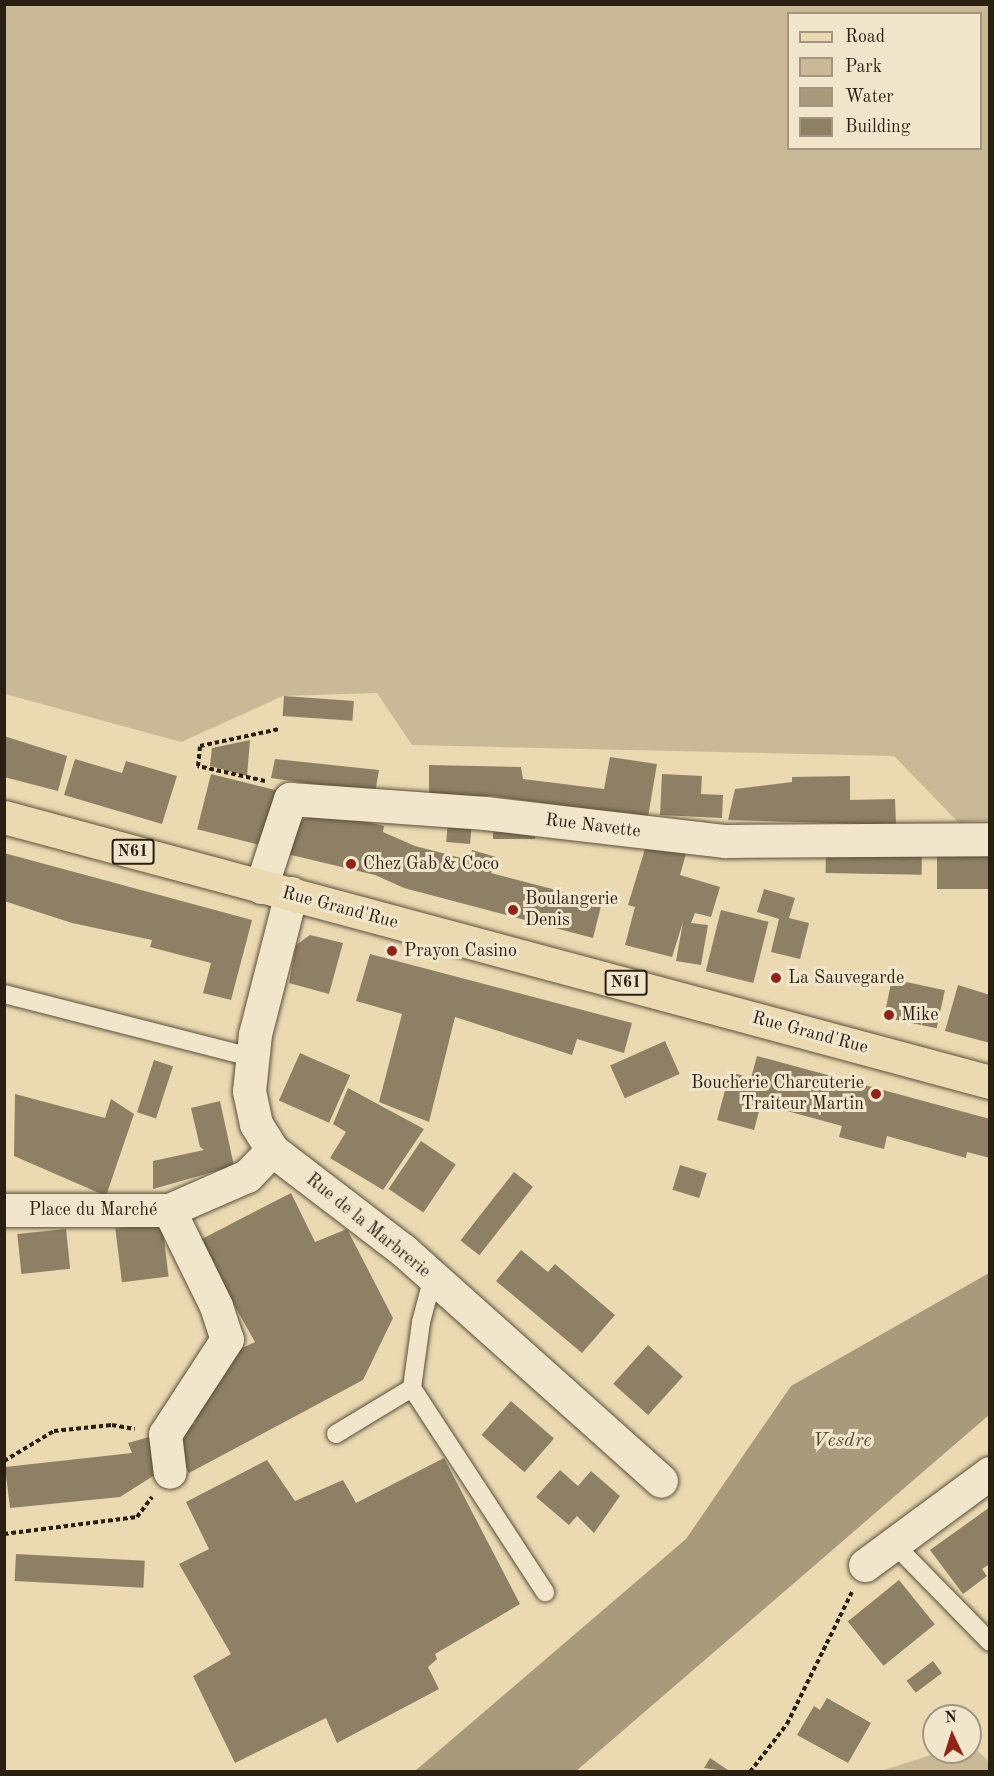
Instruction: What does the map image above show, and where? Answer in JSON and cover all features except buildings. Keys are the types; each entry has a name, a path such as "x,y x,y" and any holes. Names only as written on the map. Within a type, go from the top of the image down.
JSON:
{"main road":[{"name":"Rue Grand'Rue","path":"4,817 990,1082"}],"street":[{"name":"Rue Navette","path":"290,799 485,813 725,841 990,839"},
{"path":"276,890 290,799"},
{"name":"Rue de la Marbrerie","path":"276,890 249,1091 256,1124 272,1150 433,1277 661,1481"},
{"name":"Place du Marché","path":"4,1210 169,1210 247,1176 272,1150"},
{"path":"169,1210 216,1306 227,1339 165,1434 170,1472"},
{"path":"865,1565 990,1473"}],"lane":[{"path":"4,994 252,1057"},
{"path":"433,1277 421,1322 412,1388 545,1592"},
{"path":"336,1434 412,1388"},
{"path":"894,1544 990,1642"}],"path":[{"path":"279,729 200,746 198,766 286,785 290,799"},
{"path":"4,1461 54,1431 112,1425 165,1434"},
{"path":"4,1534 137,1517 170,1472"},
{"path":"750,1772 787,1724 865,1565"}],"green space":[{"path":"4,5 989,5 989,820 958,822 894,756 412,745 377,693 283,696 181,742 5,694"},
{"path":"982,1755 989,1762 989,1771 881,1771 922,1758 922,1764 982,1764"}],"water":[{"name":"Vesdre","path":"989,1273 989,1415 576,1771 415,1771 686,1539 791,1386"}],"place":[{"name":"Chez Gab & Coco","path":"351,864"},
{"name":"Boulangerie Denis","path":"513,910"},
{"name":"Prayon Casino","path":"392,951"},
{"name":"La Sauvegarde","path":"776,978"},
{"name":"Mike","path":"889,1015"},
{"name":"Boucherie Charcuterie Traiteur Martin","path":"876,1094"}]}
